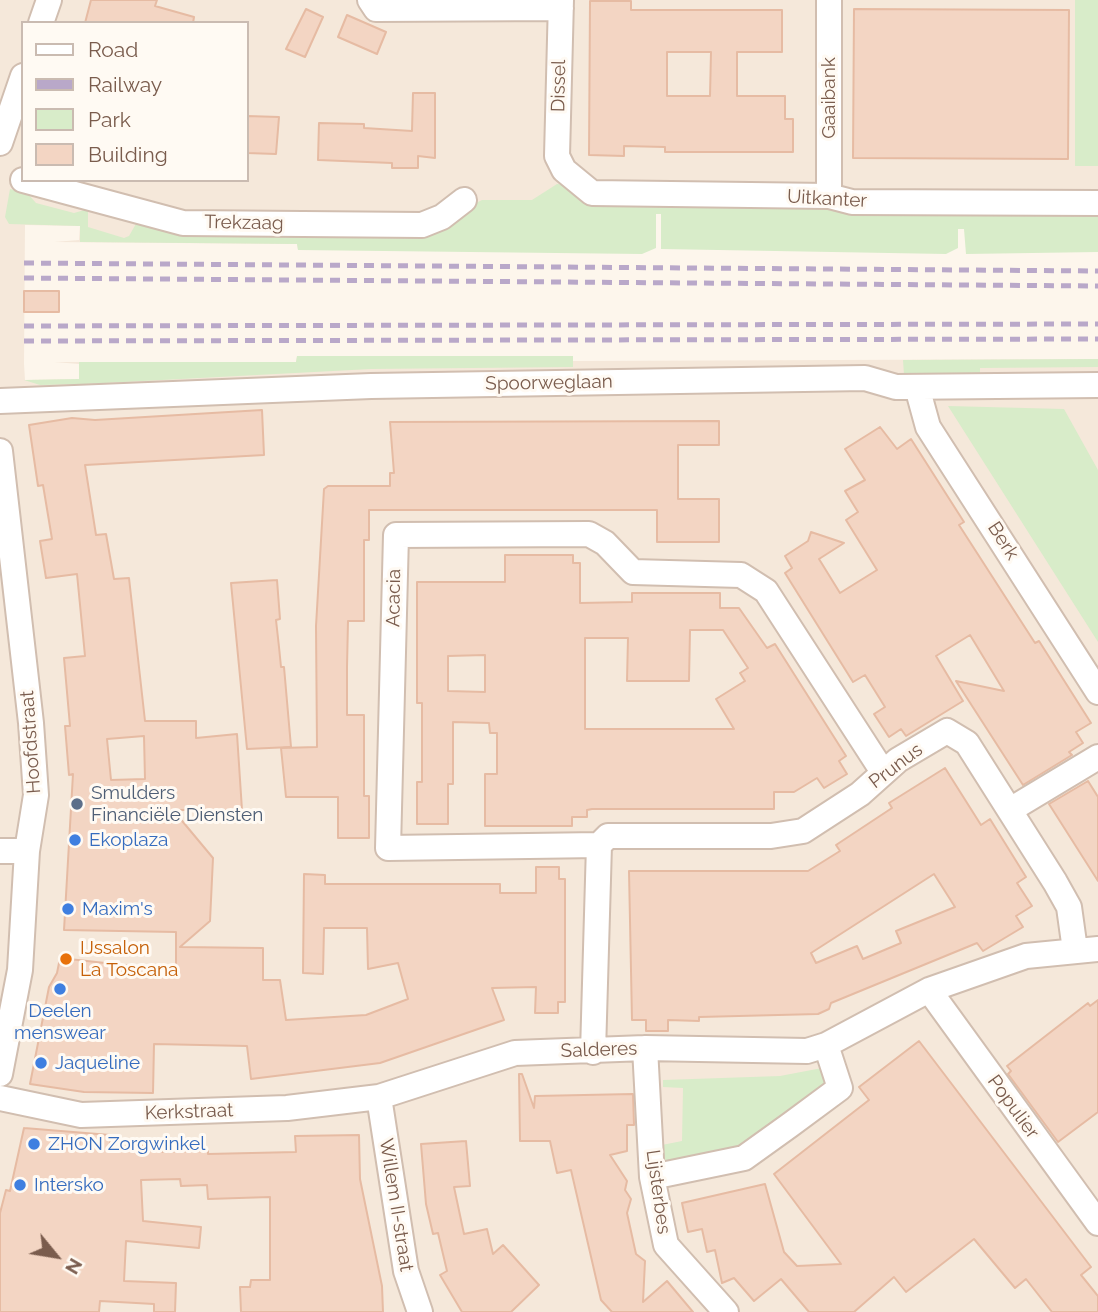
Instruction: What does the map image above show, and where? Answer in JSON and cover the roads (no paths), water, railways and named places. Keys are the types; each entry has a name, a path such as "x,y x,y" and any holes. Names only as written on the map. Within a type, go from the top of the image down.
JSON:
{"street":[{"path":"42,21 49,0"},
{"path":"370,0 376,9 561,4"},
{"name":"Gaaibank","path":"829,0 829,196"},
{"name":"Dissel","path":"561,4 557,156 564,170"},
{"path":"0,143 7,98 21,79"},
{"name":"Uitkanter","path":"564,170 584,188 604,195 829,196 852,202 1098,203"},
{"name":"Trekzaag","path":"0,174 21,179"},
{"name":"Trekzaag","path":"30,182 183,223 422,225 442,217 464,200"},
{"name":"Spoorweglaan","path":"0,401 371,386 865,378 896,387 1098,386"},
{"name":"Berk","path":"917,387 928,427 1098,692"},
{"name":"Hoofdstraat","path":"0,451 32,723 36,795 27,851 20,970 0,1074"},
{"name":"Acacia","path":"599,845 388,848 396,535 589,534 605,543 633,572 741,575 766,591 883,772"},
{"name":"Prunus","path":"599,845 608,836 771,836 803,831 860,794 883,772 947,731 967,743 1010,810 1069,907 1086,949"},
{"path":"1010,810 1098,757"},
{"path":"593,1052 599,845"},
{"path":"0,851 27,851"},
{"name":"Salderes","path":"379,1097 515,1052 593,1052 645,1048 807,1051 826,1045 929,990 1026,956 1086,949"},
{"name":"Populier","path":"929,990 1098,1223"},
{"path":"652,1177 744,1158 839,1088 826,1045"},
{"name":"Lijsterbes","path":"645,1048 652,1177 666,1245 726,1312"},
{"name":"Kerkstraat","path":"0,1098 81,1115 287,1108 379,1097"},
{"name":"Willem II-straat","path":"379,1097 406,1271 420,1312"}],"railway":[{"path":"24,263 1098,271"},
{"path":"24,278 1098,286"},
{"path":"24,326 1098,324"},
{"path":"24,341 1098,339"}],"place":[{"name":"Smulders Financiële Diensten","path":"77,804"},
{"name":"Ekoplaza","path":"75,840"},
{"name":"Maxim's","path":"68,909"},
{"name":"IJssalon La Toscana","path":"66,959"},
{"name":"Deelen menswear","path":"60,989"},
{"name":"Jaqueline","path":"41,1063"},
{"name":"ZHON Zorgwinkel","path":"34,1144"},
{"name":"Intersko","path":"20,1185"}]}
